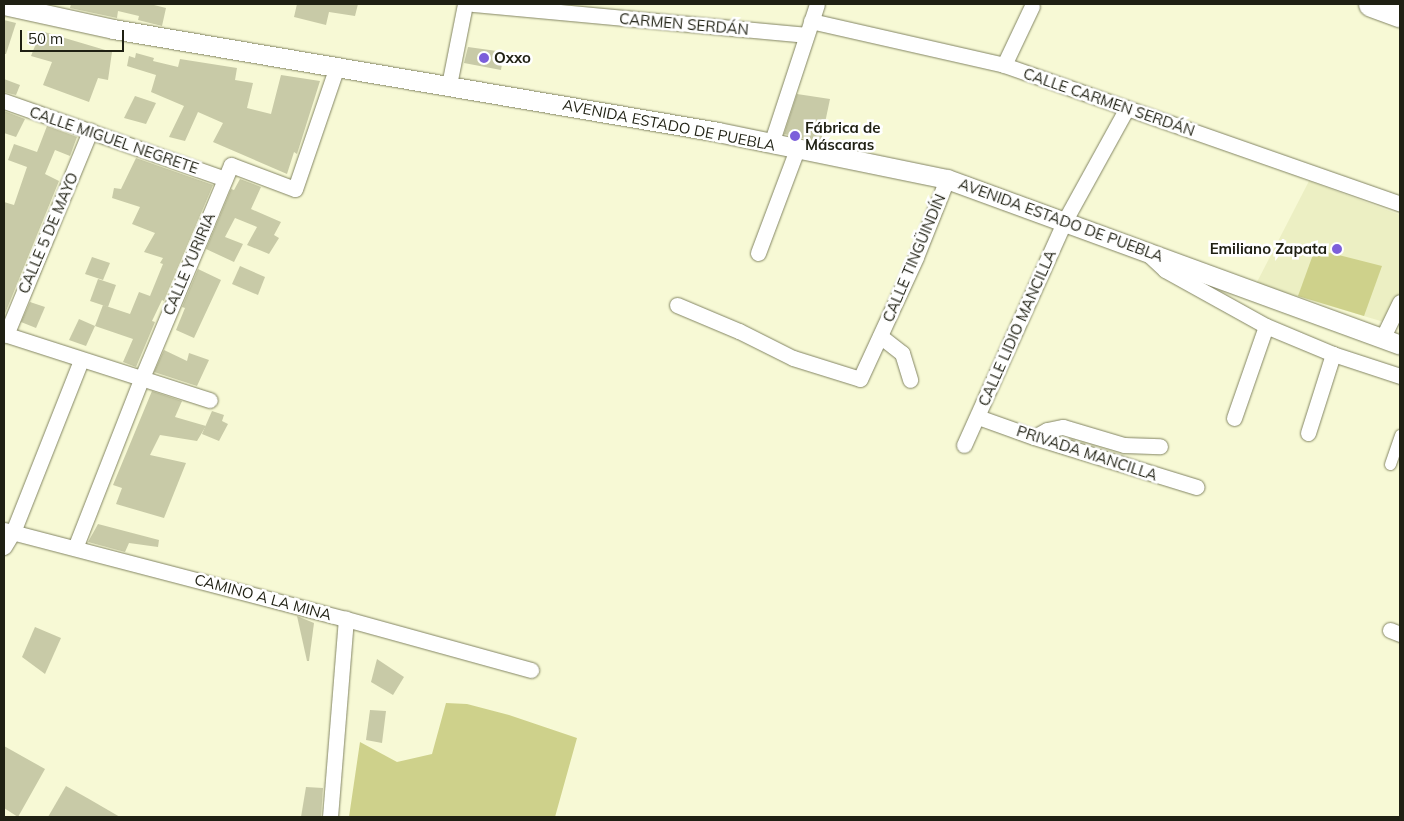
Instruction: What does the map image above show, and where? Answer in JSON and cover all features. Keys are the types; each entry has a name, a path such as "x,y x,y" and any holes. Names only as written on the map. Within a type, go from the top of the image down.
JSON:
{"highway":[{"path":"1372,4 1400,14"}],"street":[{"path":"449,85 465,4"},
{"name":"CARMEN SERDÁN","path":"473,4 809,28"},
{"path":"771,144 817,4"},
{"name":"AVENIDA ESTADO DE PUEBLA","path":"4,5 113,28 449,85 771,144 947,179 1400,345"},
{"path":"1004,65 1032,6"},
{"name":"CALLE CARMEN SERDÁN","path":"809,28 1004,65 1400,204"},
{"path":"224,179 231,165 295,189 337,66"},
{"name":"CALLE MIGUEL NEGRETE","path":"4,101 224,179"},
{"name":"CALLE LIDIO MANCILLA","path":"964,445 1064,222 1127,108"},
{"name":"CALLE 5 DE MAYO","path":"5,334 90,131"},
{"path":"758,254 797,149"},
{"name":"CALLE YURIRIA","path":"74,548 224,179"},
{"name":"CALLE TINGÜINDÍN","path":"677,305 739,331 793,358 860,379 916,257 947,179"},
{"path":"1145,250 1165,270 1266,326 1333,354 1400,376"},
{"path":"1382,339 1400,302"},
{"path":"1234,418 1266,326"},
{"path":"5,334 141,380 210,400"},
{"name":"CALLE TINGÜINDÍN","path":"880,336 902,353 910,380"},
{"path":"1308,433 1333,354"},
{"path":"4,547 8,531 81,360"},
{"name":"PRIVADA MANCILLA","path":"978,417 1034,437 1197,487"},
{"path":"1034,437 1047,430 1063,427 1124,445 1160,446"},
{"path":"1390,464 1400,434"},
{"name":"CAMINO A LA MINA","path":"8,531 346,619 330,817"},
{"path":"346,619 531,670"}],"shaded area":[{"name":"Emiliano Zapata","path":"1309,181 1400,215 1400,291 1384,322 1256,284"},
{"path":"1315,249 1382,266 1364,316 1298,296"},
{"path":"446,703 467,704 509,715 577,738 555,817 349,817 360,742 397,762 432,754"}],"building":[{"path":"71,4 150,4 166,8 162,26 138,20 139,16 118,11 117,18 70,8"},
{"path":"297,4 358,4 355,16 329,12 326,25 294,17"},
{"path":"4,20 16,23 6,54 4,54"},
{"path":"41,31 112,52 108,80 98,78 89,102 43,85 52,62 31,56"},
{"path":"468,47 504,52 501,70 464,63"},
{"path":"136,53 154,58 153,61 178,67 180,59 237,68 235,80 253,83 247,108 271,114 281,75 320,81 297,154 294,152 287,174 213,142 223,123 198,112 185,141 169,137 184,106 151,92 156,75 127,66 129,56 135,58"},
{"path":"4,79 20,85 16,95 4,92"},
{"path":"797,94 830,99 821,142 784,134"},
{"path":"135,96 156,103 146,124 124,118"},
{"path":"4,111 25,119 16,137 4,133"},
{"path":"47,126 77,137 70,156 55,150 45,174 59,181 4,316 4,202 14,205 27,167 8,160 14,144 37,152"},
{"path":"136,158 213,185 164,301 162,300 152,321 155,322 136,367 123,362 133,339 95,326 103,305 130,314 139,292 150,296 163,264 160,263 163,258 144,252 155,233 132,224 140,207 112,198 114,188 121,189"},
{"path":"240,179 261,187 251,209 281,222 274,235 279,238 269,254 247,245 257,227 235,218 225,237 243,244 234,262 206,249 231,189 234,190"},
{"path":"92,257 110,263 103,280 85,274"},
{"path":"240,266 265,277 258,295 232,284"},
{"path":"198,269 221,280 194,338 176,330 185,308 182,307"},
{"path":"98,279 116,285 108,307 90,301"},
{"path":"30,302 45,307 36,328 21,322"},
{"path":"79,319 95,326 86,346 69,340"},
{"path":"164,350 187,361 189,353 209,360 197,386 154,372"},
{"path":"152,391 182,401 175,417 206,426 197,441 160,435 150,455 186,463 164,518 116,504 122,488 113,485"},
{"path":"212,411 224,415 222,421 228,424 219,441 202,434"},
{"path":"98,524 159,540 158,547 129,543 125,552 88,542"},
{"path":"297,616 314,623 309,661 307,661"},
{"path":"35,627 61,638 45,674 22,657"},
{"path":"377,659 404,677 393,695 371,682"},
{"path":"370,710 386,711 382,743 366,740"},
{"path":"4,746 45,769 18,817 4,808"},
{"path":"66,786 89,799 120,817 48,817"},
{"path":"306,787 323,788 321,817 301,817"}],"place":[{"name":"Oxxo","path":"484,58"},
{"name":"Fábrica de Máscaras","path":"795,136"},
{"name":"Emiliano Zapata","path":"1337,249"}]}
